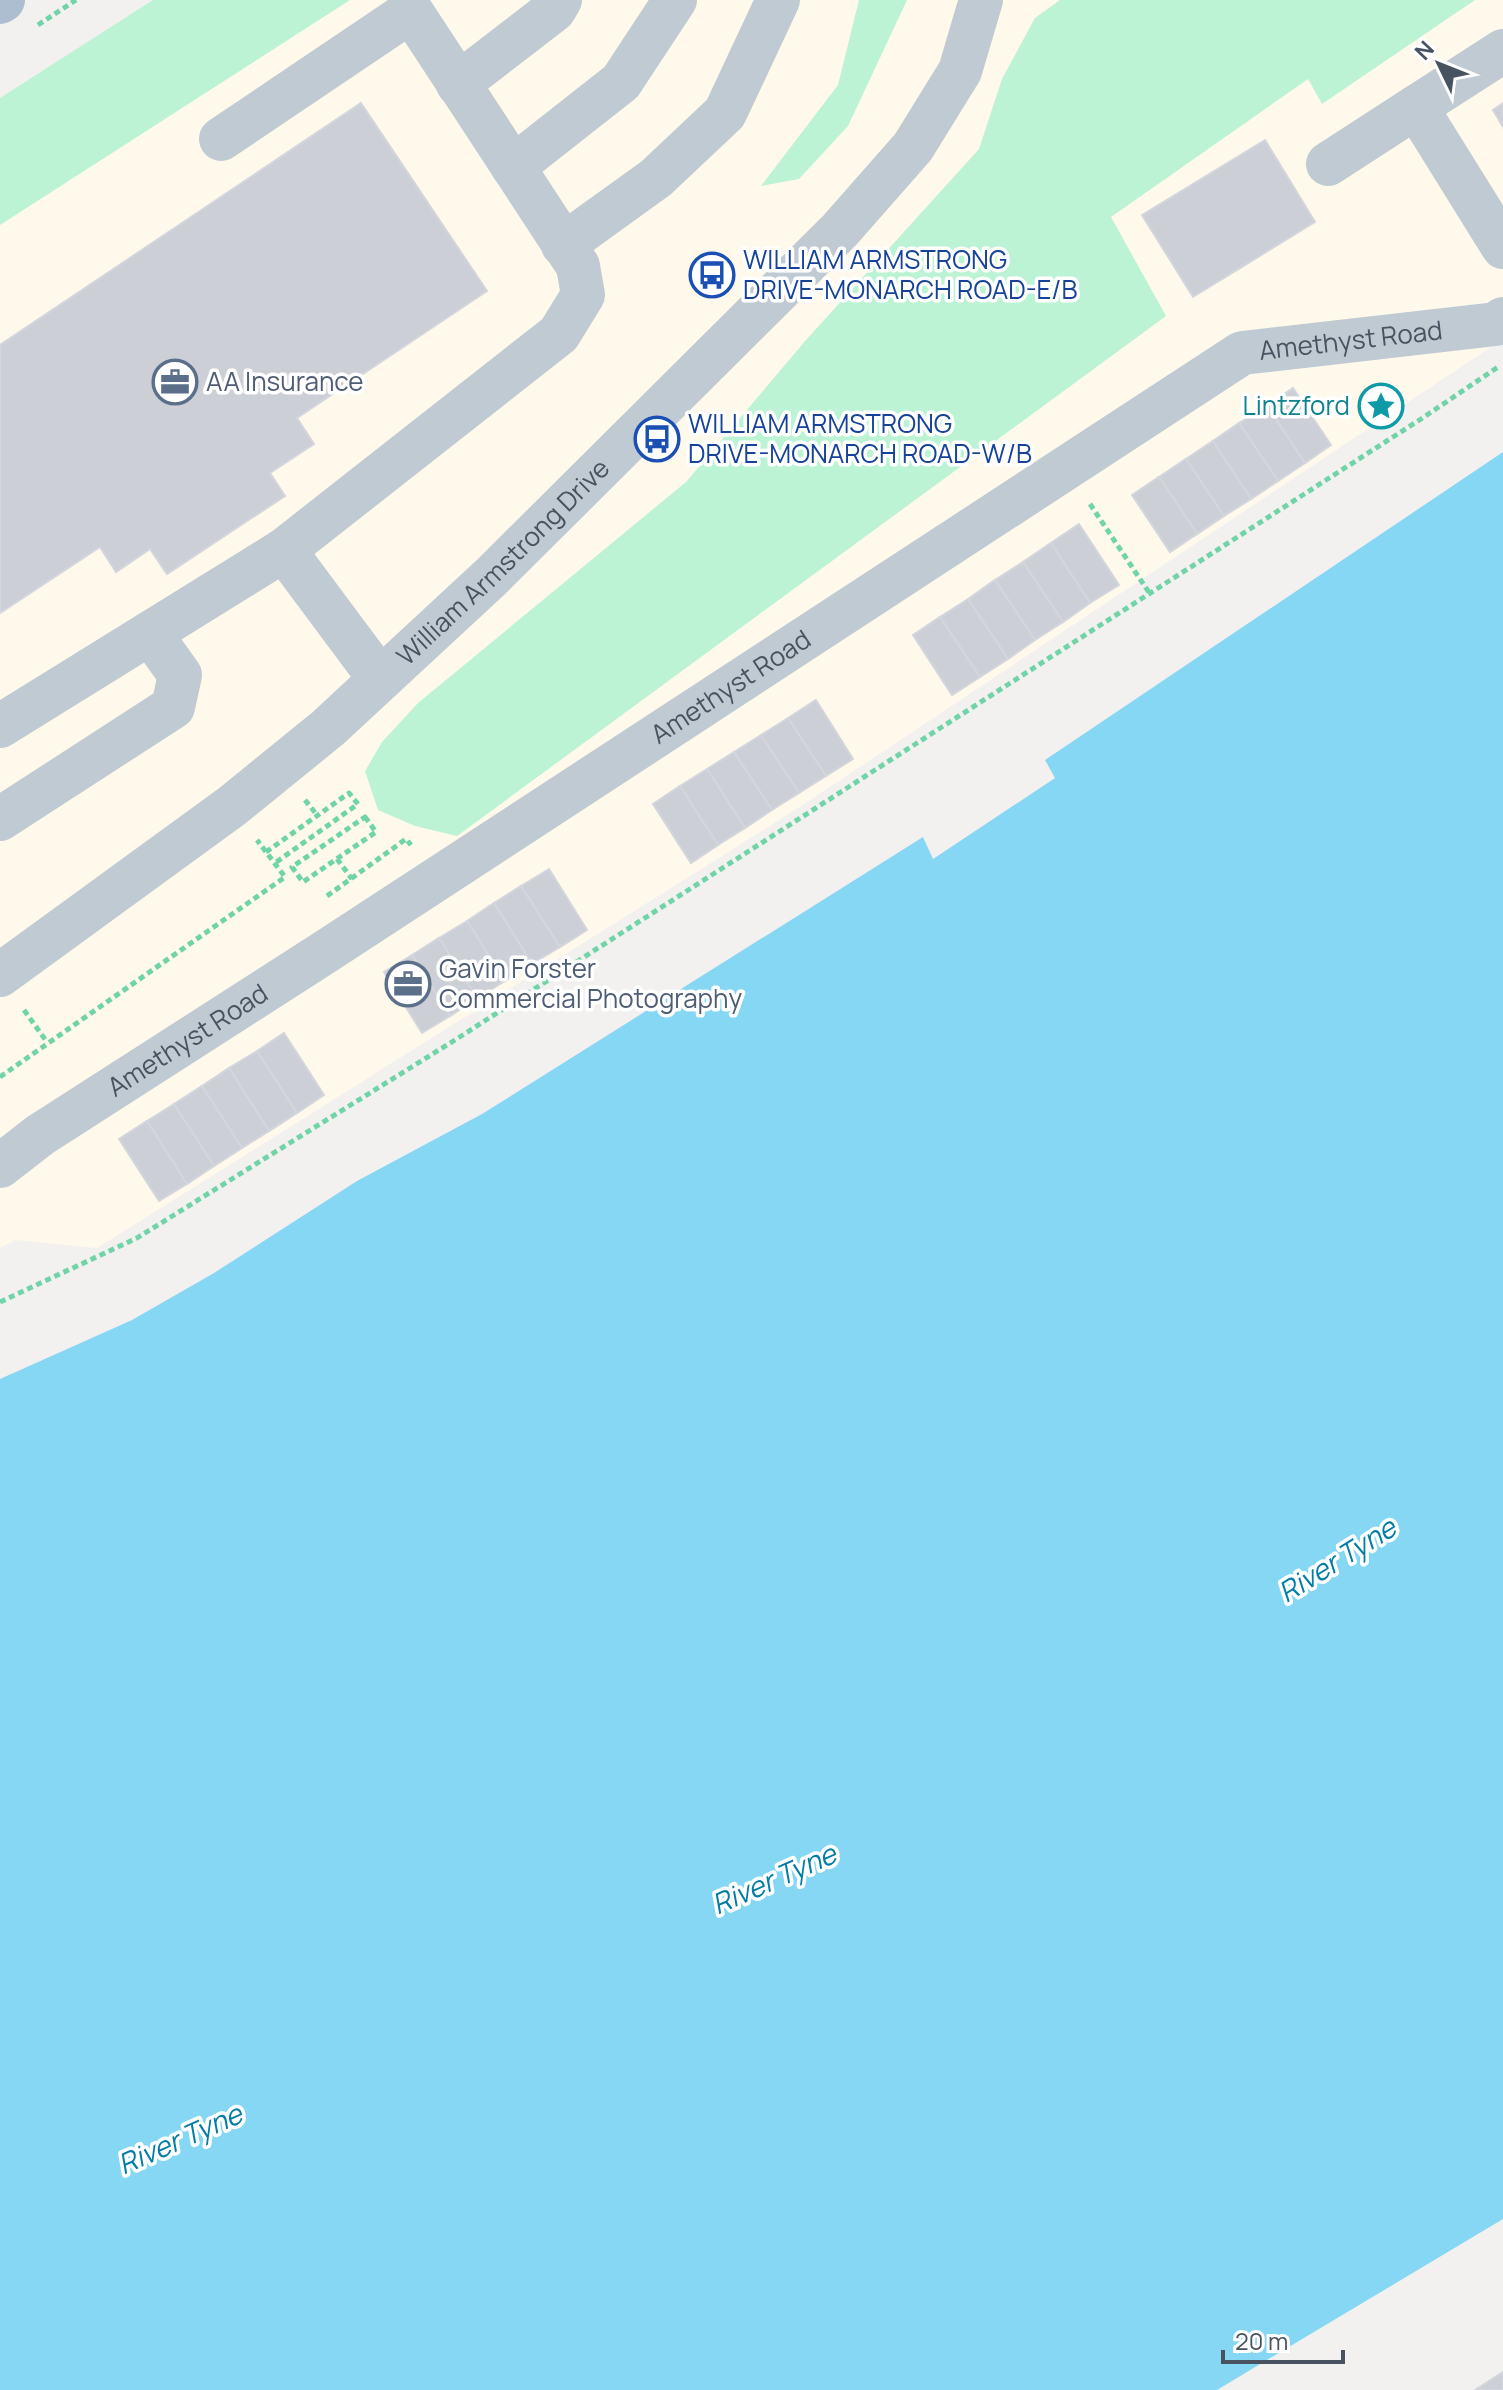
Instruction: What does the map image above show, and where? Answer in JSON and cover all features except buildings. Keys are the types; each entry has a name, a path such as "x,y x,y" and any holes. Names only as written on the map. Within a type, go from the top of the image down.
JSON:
{"street":[{"path":"458,84 554,10 560,0"},
{"path":"513,167 621,82 675,0"},
{"path":"563,245 656,178 725,113 778,0"},
{"name":"William Armstrong Drive","path":"11,992 328,728 491,577 840,230 913,147 960,71 981,0"},
{"path":"0,726 284,550 559,334 583,295 578,266 458,84 419,6 221,139"},
{"path":"1328,164 1503,51"},
{"path":"1416,107 1503,247"},
{"name":"Amethyst Road","path":"0,1166 40,1135 1242,353 1496,324 1503,319"},
{"path":"284,550 380,679"},
{"path":"0,819 173,707 180,675 150,633"}],"path":[{"path":"0,1302 137,1238 455,1040 1503,364"},
{"path":"1065,466 1150,594"},
{"path":"0,1077 285,877 275,863 358,804 349,793 266,852"},
{"path":"365,817 376,832 303,882 292,867 328,843 365,817"},
{"path":"319,831 328,843"},
{"path":"337,859 352,879 406,839"},
{"path":"11,992 47,1042"}],"shaded area":[{"path":"305,0 1503,0 1503,339 795,810 97,1248 15,1240 0,1248 0,205"}],"green space":[{"path":"153,0 350,0 0,225 0,98"},
{"path":"859,0 907,0 848,126 799,179 761,186 838,85"},
{"path":"1060,0 1475,0 1322,104 1308,79 1111,217 1166,316 457,836 415,826 378,810 365,771 382,742 418,703 686,482 806,340 979,149 1002,79 1035,18"}],"water":[{"name":"River Tyne","path":"1503,452 1503,2219 1217,2390 0,2390 0,1379 132,1320 214,1273 357,1181 482,1114 923,837 933,859 1055,778 1045,760"}],"place":[{"name":"WILLIAM ARMSTRONG DRIVE-MONARCH ROAD-E/B","path":"712,275"},
{"name":"AA Insurance","path":"175,382"},
{"name":"Lintzford","path":"1381,406"},
{"name":"WILLIAM ARMSTRONG DRIVE-MONARCH ROAD-W/B","path":"657,439"},
{"name":"Gavin Forster Commercial Photography","path":"408,984"}]}
